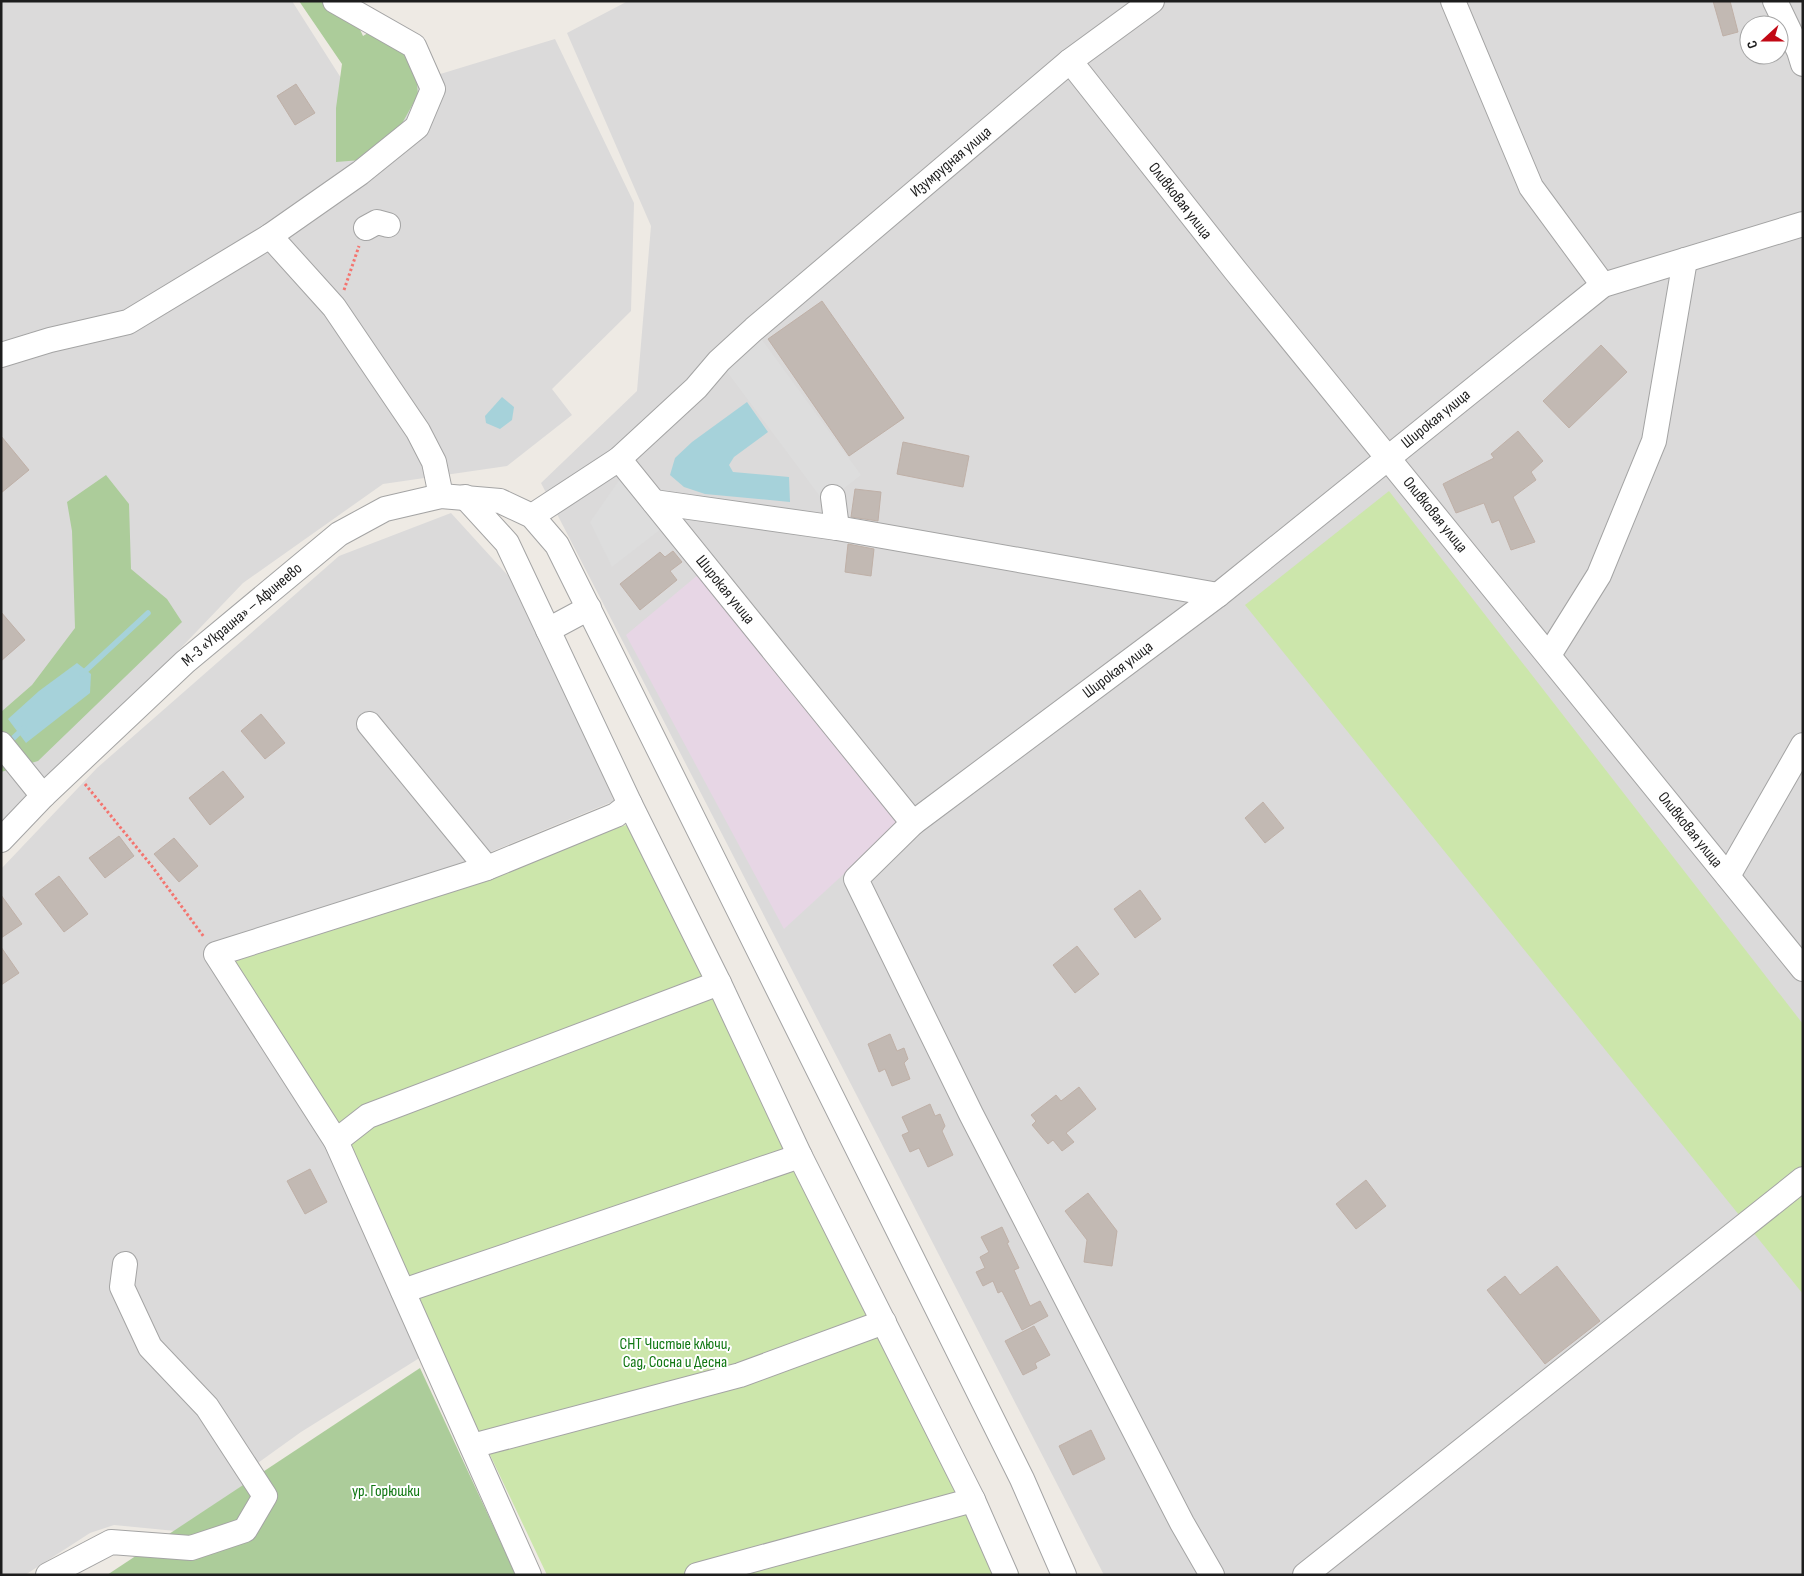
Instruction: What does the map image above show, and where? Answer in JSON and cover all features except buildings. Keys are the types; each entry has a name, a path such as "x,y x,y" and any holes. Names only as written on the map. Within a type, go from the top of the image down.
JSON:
{"street":[{"path":"1,356 50,340 128,322 270,236 360,173 416,127 433,89 414,46 335,1"},
{"name":"Изумрудная улица","path":"619,459 696,388 754,329 1070,61 1152,1"},
{"path":"1453,1 1531,187 1603,285"},
{"path":"1775,1 1799,51 1803,64"},
{"name":"Оливковая улица","path":"1070,61 1235,270 1803,968"},
{"name":"Широкая улица","path":"619,459 913,823 1218,595 1603,285 1803,224"},
{"path":"270,236 334,307 418,431 434,462 441,496"},
{"path":"1549,655 1600,575 1654,441 1685,260"},
{"path":"619,459 532,516 557,544 1017,1470 1064,1575"},
{"name":"М-3 «Украина» – Афинеево","path":"1,840 43,796 185,662 339,534 385,509 441,496 500,501 532,516"},
{"path":"465,497 507,543 548,630 623,810 719,982 800,1156 973,1500 1006,1575"},
{"path":"833,497 837,528"},
{"path":"654,502 837,528 1218,595"},
{"path":"548,630 588,608"},
{"path":"369,724 487,868"},
{"path":"1728,876 1803,745"},
{"path":"5,749 43,796"},
{"path":"529,1575 336,1141 216,954 487,868 623,810"},
{"path":"913,823 856,879 976,1123 1182,1523 1212,1575"},
{"path":"336,1141 368,1116 719,982"},
{"path":"402,1290 800,1156"},
{"path":"1305,1575 1803,1179"},
{"path":"48,1575 111,1542 191,1548 245,1530 265,1496 207,1407 150,1347 122,1287 125,1264"},
{"path":"472,1446 740,1375 884,1322"},
{"path":"697,1575 973,1500"}],"path":[{"path":"70,770 79,776 145,858 216,954"}],"shaded area":[{"path":"1,1 292,1 355,100 555,39 634,203 631,311 552,389 572,415 507,466 383,484 243,583 1,836"},
{"path":"628,1 1803,1 1803,1575 1104,1575 541,483 637,391 651,226 567,33"},
{"path":"754,329 861,475 825,503 719,361"},
{"path":"627,469 670,522 612,567 590,522"},
{"path":"451,513 523,592 614,801 413,884 205,952 328,1142 421,1357 301,1432 244,1473 244,1501 196,1533 114,1525 90,1533 25,1575 1,1575 1,869 97,768 339,556"},
{"path":"699,574 898,824 784,929 626,635"}],"green space":[{"path":"299,1 343,1 352,12 363,36 381,25 416,71 418,95 400,127 361,160 336,162 336,108 342,64"},
{"path":"106,475 129,504 131,569 167,599 182,622 38,761 1,772 1,712 32,685 75,628 72,531 67,502"},
{"path":"1389,491 1803,1024 1803,1294 1245,605"},
{"name":"СНТ Чистые ключи, Сад, Сосна и Десна","path":"646,818 1020,1575 547,1575 340,1138 228,964"},
{"name":"ур. Горюшки","path":"420,1368 516,1575 107,1575"}],"water":[{"path":"502,397 514,407 512,420 500,429 486,423 485,416"},
{"path":"747,402 768,432 734,457 729,465 733,472 789,477 790,502 705,494 684,487 670,475 675,458 692,442"},
{"path":"77,663 91,674 90,693 26,743 8,719 39,691"}],"waterway":[{"path":"82,674 148,613"},
{"path":"7,744 24,728"}]}
